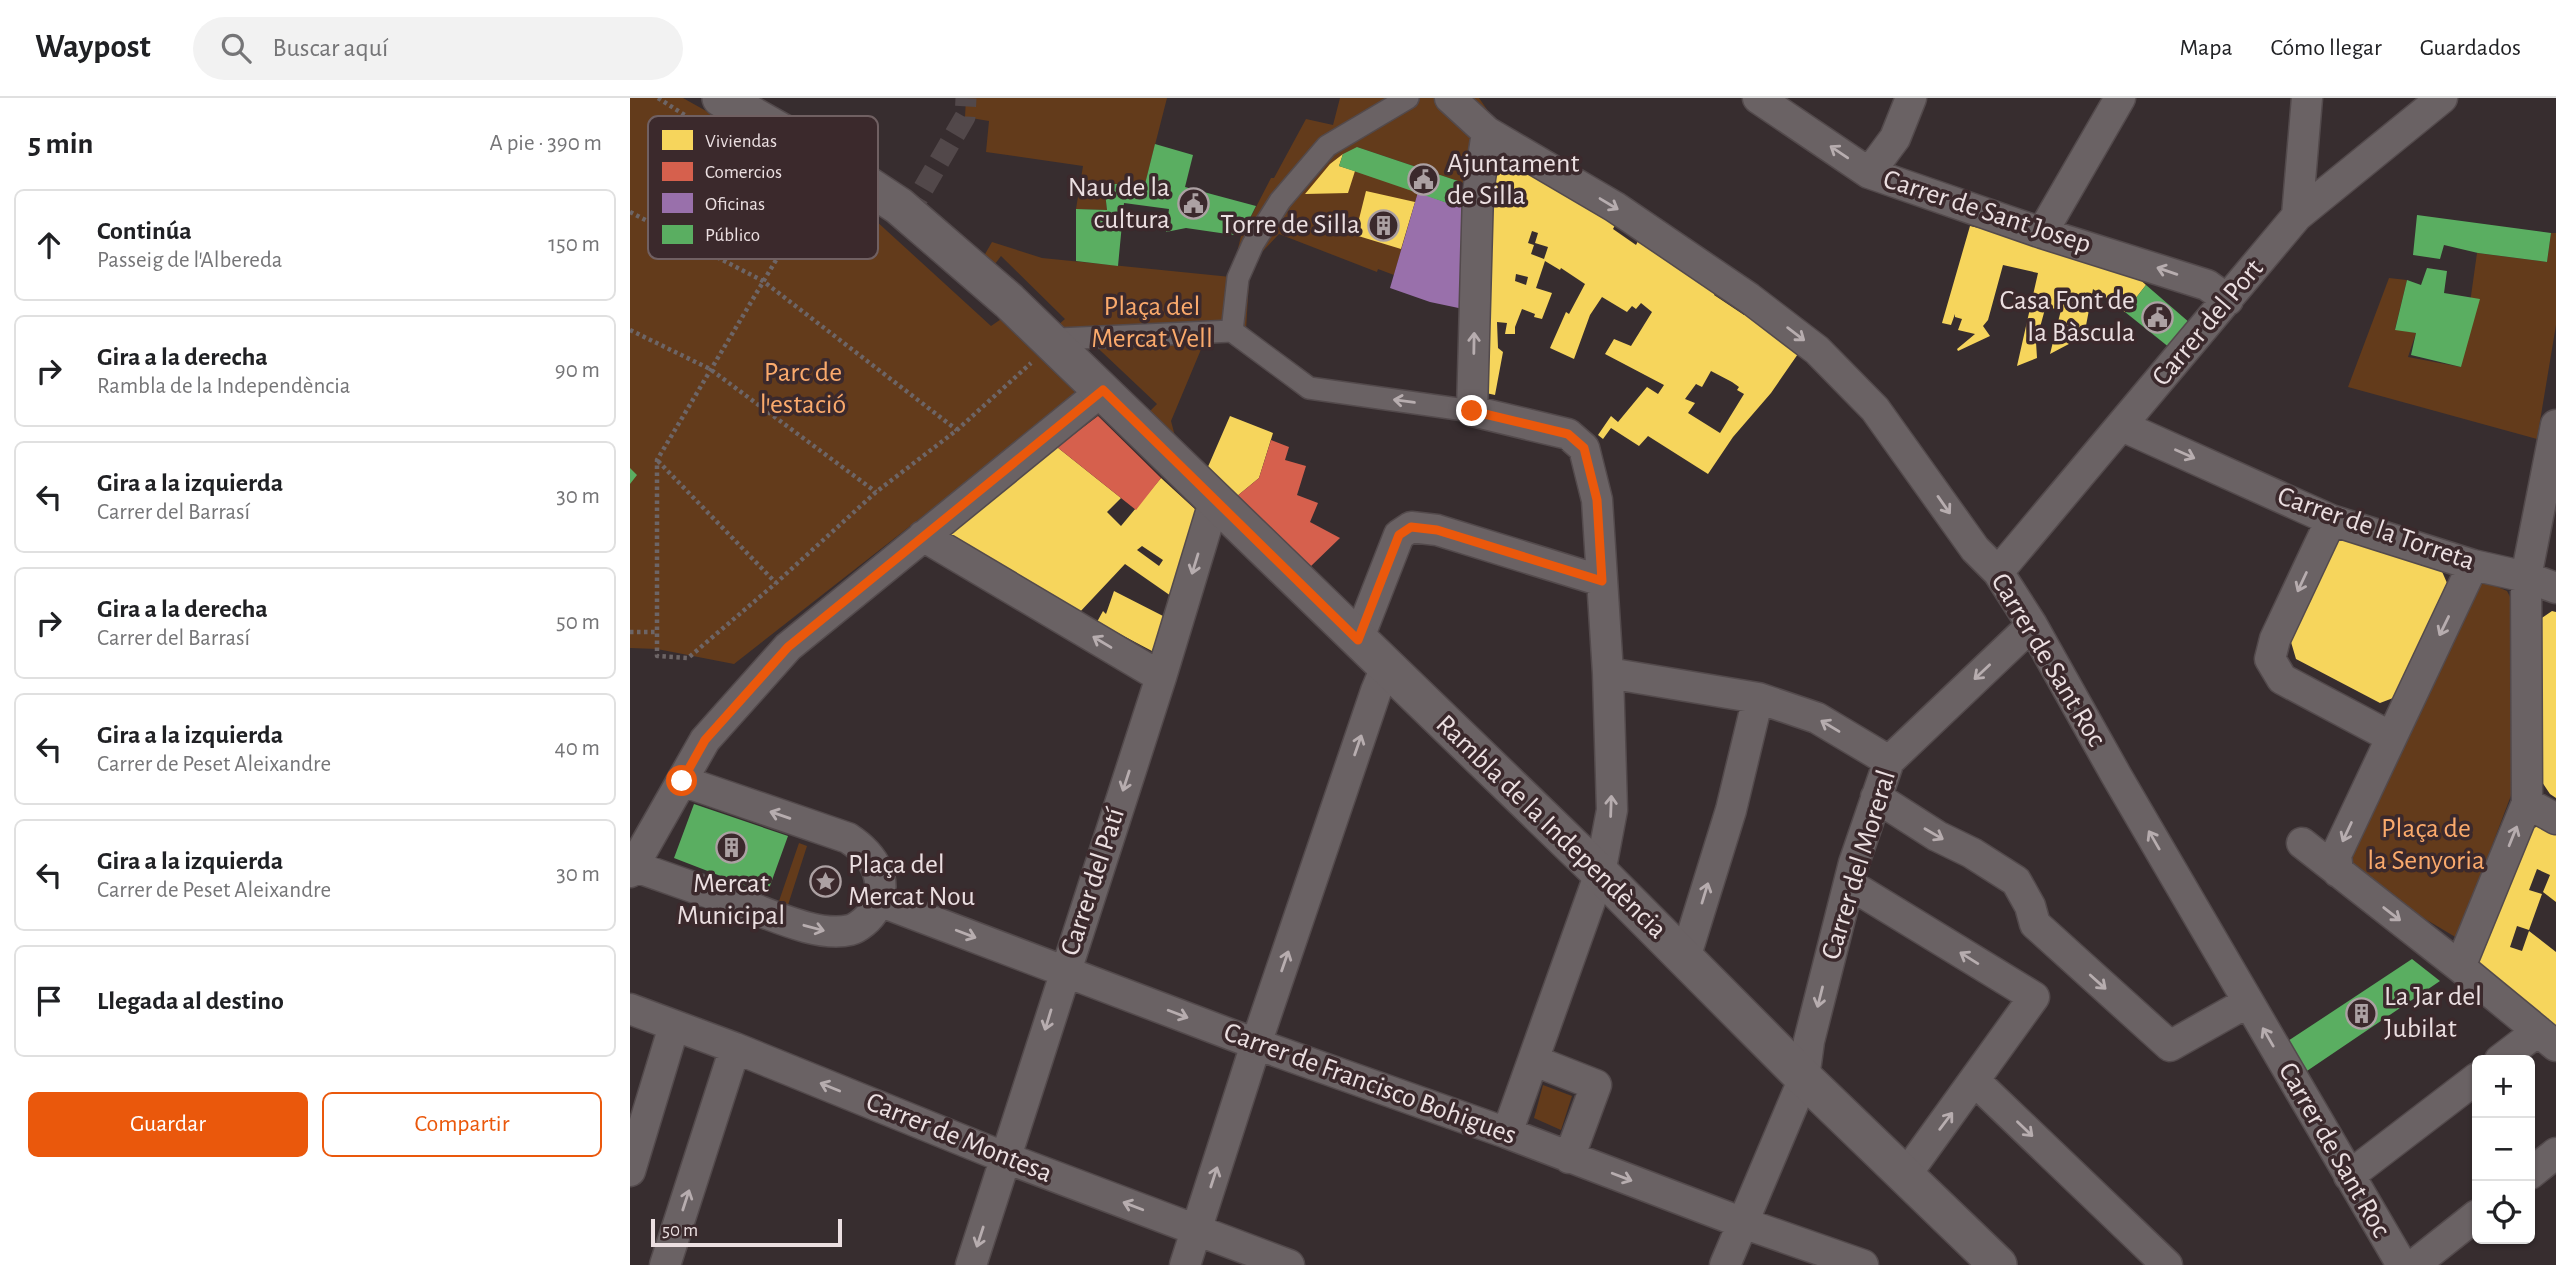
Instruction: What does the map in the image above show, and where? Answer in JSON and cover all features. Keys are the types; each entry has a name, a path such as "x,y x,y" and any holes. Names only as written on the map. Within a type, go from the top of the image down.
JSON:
{"street":[{"name":"Rambla de la Independència","path":"721,98 753,116"},
{"path":"1232,331 1238,278 1253,244 1280,201 1327,146 1408,98"},
{"name":"Carrer de Sant Roc","path":"1450,98 1487,132 1615,207 1749,298 1817,350 1875,409 1975,549 1998,572 2032,625 2402,1265"},
{"name":"Carrer de Sant Josep","path":"1758,98 1869,173 2042,233 2207,285 2228,300"},
{"path":"1869,173 1895,138 1912,98"},
{"path":"2042,233 2120,98"},
{"path":"2297,216 2307,98"},
{"name":"Carrer del Port","path":"1998,572 2297,216 2442,98"},
{"path":"1472,411 1478,192 1487,132"},
{"name":"Rambla de la Independència","path":"878,192 899,206 1009,301 1103,390 1998,1265"},
{"path":"1059,339 1232,331 1309,388 1472,411 1568,434 1584,448 1597,500 1608,673 1612,810 1600,873 1507,1133"},
{"path":"682,781 848,838 864,849 876,865 882,882 879,901 871,916 851,930 826,931 632,869 705,740 788,647 1103,390"},
{"path":"2460,967 2527,803 2526,577 2556,425"},
{"name":"Carrer de la Torreta","path":"2122,426 2331,520 2556,588"},
{"name":"Carrer del Patí","path":"971,1265 1161,677 1215,499"},
{"path":"2331,520 2275,639 2270,659 2283,678 2391,737"},
{"path":"1358,640 1399,535 1411,527 1437,530 1602,581"},
{"path":"923,536 1161,677"},
{"path":"2338,872 2336,855 2473,565"},
{"name":"Carrer del Moreral","path":"1725,1265 1804,1078 1809,1041 1849,884 1889,761 2032,625"},
{"path":"1185,1265 1256,1044 1371,704 1387,667"},
{"path":"1608,673 1758,698 1817,718 1889,761"},
{"path":"1685,958 1731,810 1758,698"},
{"path":"1877,797 1937,836 1972,853 2016,881 2030,906 2035,924 2170,1046 2248,1002"},
{"path":"2527,803 2556,818"},
{"path":"2302,843 2547,1038 2511,1055"},
{"path":"1849,884 2034,997 1905,1176"},
{"name":"Carrer de Francisco Bohigues","path":"879,901 1256,1044 1507,1133 1743,1223 1863,1265"},
{"name":"Carrer de Montesa","path":"630,1009 735,1048 1006,1158 1289,1265"},
{"path":"630,1171 674,1026"},
{"path":"665,1265 735,1048"},
{"path":"1535,1060 1596,1085 1569,1158"},
{"path":"1975,1082 2167,1265"},
{"path":"2349,1176 2472,1082"},
{"path":"2535,1170 2556,1153"},
{"path":"2414,1265 2472,1219"}],"path":[{"path":"658,98 686,116"},
{"path":"630,212 648,221"},
{"path":"721,259 763,281 957,430"},
{"path":"776,259 657,460 657,656 688,658 876,492 957,430 1041,355"},
{"path":"630,330 710,369 876,492"},
{"path":"657,460 776,583"},
{"path":"630,632 657,632"}],"green space":[{"name":"Parc de l'estació","path":"630,98 683,98 715,116 648,116 648,259 878,259 878,223 991,326 1007,315 1071,377 1075,397 734,664 657,649 630,648"},
{"path":"966,98 1167,98 1145,184 1104,184 1107,210 1076,209 1083,166 986,152 989,121 965,117"},
{"name":"Plaça del Mercat Vell","path":"1340,98 1479,98 1493,118 1487,129 1478,192 1461,182 1357,147 1418,192 1394,275 1378,269 1377,272 1279,234 1263,251 1255,253 1249,280 1246,330 1202,347 1171,421 1176,440 1143,418 1157,404 1084,335 1050,332 1065,319 1001,256 992,268 981,261 992,242 1042,258 1231,277 1241,236 1306,119 1333,125"},
{"path":"2551,233 2556,233 2556,325 2537,439 2348,387 2389,278 2407,280 2395,329 2416,333 2408,357 2461,367 2477,253 2547,262"},
{"name":"Plaça de la Senyoria","path":"2486,582 2507,591 2520,616 2518,777 2457,938 2353,876 2351,858 2474,587"},
{"path":"799,843 807,846 788,905 779,901"},
{"path":"1543,1085 1572,1096 1561,1130 1534,1118"}],"building: Viviendas":[{"path":"1492,148 1616,223 1613,229 1636,245 1639,239 1717,289 1714,295 1744,315 1746,312 1800,351 1771,393 1733,437 1708,474 1648,436 1639,446 1611,428 1603,439 1598,435 1611,416 1618,422 1647,387 1658,394 1664,385 1605,354 1614,339 1631,346 1652,312 1641,303 1636,309 1632,306 1627,312 1602,297 1590,315 1574,359 1550,348 1566,312 1569,314 1585,284 1545,261 1536,288 1552,293 1542,319 1522,309 1515,334 1505,334 1507,323 1497,322 1498,348 1503,352 1495,395 1486,393","holes":["1532,231 1538,233 1535,243 1548,247 1544,259 1531,254 1534,245 1528,243","1516,274 1528,277 1526,285 1515,281","1711,371 1732,382 1739,387 1737,390 1744,394 1720,433 1688,413 1695,403 1685,399 1696,384 1702,387"]},
{"path":"1343,154 1339,166 1355,171 1348,193 1305,194 1330,164"},
{"name":"Torre de Silla","path":"1366,191 1415,202 1401,249 1355,235"},
{"path":"1970,226 2117,259 2146,285 2125,312 2093,289 2084,336 2050,354 2061,310 2046,307 2048,299 2038,297 2036,308 2045,309 2036,342 2037,358 2017,366 2038,273 2003,265 1988,320 1983,326 1990,336 1958,351 1957,349 1975,334 1958,330 1962,319 1955,317 1955,314 1951,325 1942,323"},
{"path":"1230,416 1273,433 1259,478 1236,497 1207,469"},
{"path":"1057,447 1121,498 1107,512 1121,526 1161,478 1197,511 1171,596 1125,564 1078,614 940,542","holes":["1142,546 1163,560 1159,566 1137,550"]},
{"path":"2350,534 2440,567 2447,583 2393,698 2380,703 2296,659 2291,642 2335,539"},
{"path":"1114,591 1165,617 1152,651 1097,622 1103,611 1106,614"},
{"path":"2552,611 2556,612 2556,798 2542,782 2539,620"},
{"path":"2542,825 2556,832 2556,902 2543,892 2550,875 2537,869 2529,890 2542,894 2529,930 2517,926 2510,947 2522,951 2529,931 2556,952 2556,1031 2483,972 2477,953 2528,830"}],"building: Comercios":[{"path":"1098,416 1161,478 1136,510 1057,447"},
{"path":"1271,440 1289,447 1285,460 1306,466 1297,495 1318,503 1310,522 1340,538 1310,567 1236,497 1259,478"}],"building: Oficinas":[{"path":"1459,187 1473,190 1468,310 1430,302 1390,288 1418,192 1453,205"}],"building: Público":[{"name":"Nau de la cultura","path":"1155,144 1193,155 1185,187 1256,206 1241,236 1186,228 1166,232 1169,209 1124,203 1118,266 1076,261 1076,209 1107,210 1104,184 1145,184"},
{"name":"Ajuntament de Silla","path":"1357,147 1461,182 1453,205 1339,166 1343,154"},
{"path":"2417,215 2551,233 2547,262 2478,253 2444,245 2440,259 2413,255"},
{"path":"2427,268 2447,271 2444,293 2480,299 2461,367 2411,355 2416,333 2395,330 2407,280 2421,285"},
{"name":"Casa Font de la Bàscula","path":"2146,285 2190,323 2170,348 2125,312"},
{"path":"630,468 637,475 630,484"},
{"name":"Mercat Municipal","path":"694,804 788,836 767,894 674,858"},
{"name":"La Jar del Jubilat","path":"2412,959 2440,981 2301,1075 2282,1045"}],"tunnel":[{"path":"908,215 965,117 966,98"}],"place":[{"name":"Ajuntament de Silla","path":"1424,180"},
{"name":"Nau de la cultura","path":"1193,204"},
{"name":"Torre de Silla","path":"1383,225"},
{"name":"Casa Font de la Bàscula","path":"2158,317"},
{"name":"Mercat Municipal","path":"731,847"},
{"name":"Plaça del Mercat Nou","path":"825,881"},
{"name":"La Jar del Jubilat","path":"2361,1013"}],"route":[{"path":"682,781 705,740 788,647 1103,390 1358,640 1399,535 1411,527 1437,530 1602,581 1597,500 1584,448 1568,434 1472,411"}]}
